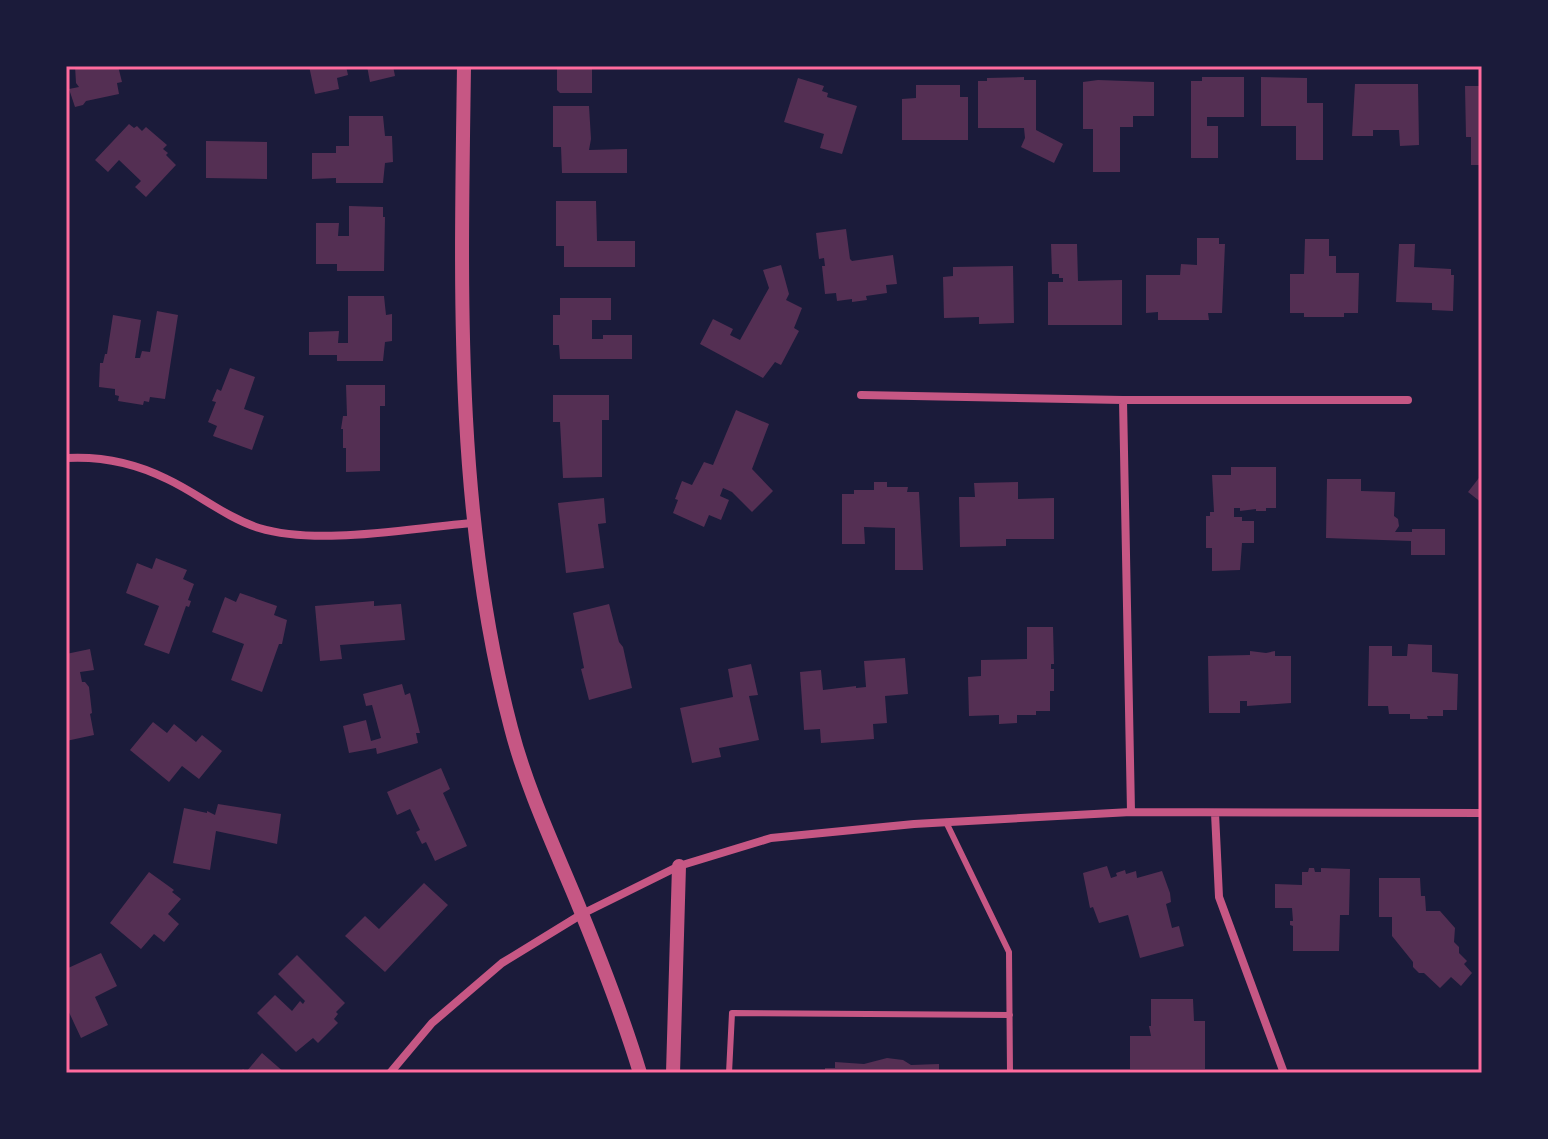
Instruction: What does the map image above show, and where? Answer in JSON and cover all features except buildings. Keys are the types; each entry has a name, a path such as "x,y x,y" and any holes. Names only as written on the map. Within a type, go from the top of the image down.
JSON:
{"street":[{"path":"464,66 461,319 473,523 488,623 512,731 528,780 615,997 640,1073"},
{"path":"861,395 1123,400 1408,400"},
{"path":"1123,400 1131,812"},
{"path":"66,458 87,457 140,467 169,479 231,516 259,528 290,535 331,536 473,523"},
{"path":"390,1073 432,1023 502,963 582,914 679,866 771,838 946,822 1131,812 1482,813"},
{"path":"1215,813 1219,897 1284,1073"},
{"path":"673,1073 679,866"}],"lane":[{"path":"946,822 1009,952 1010,1073"},
{"path":"729,1073 732,1013 1010,1015"}]}
